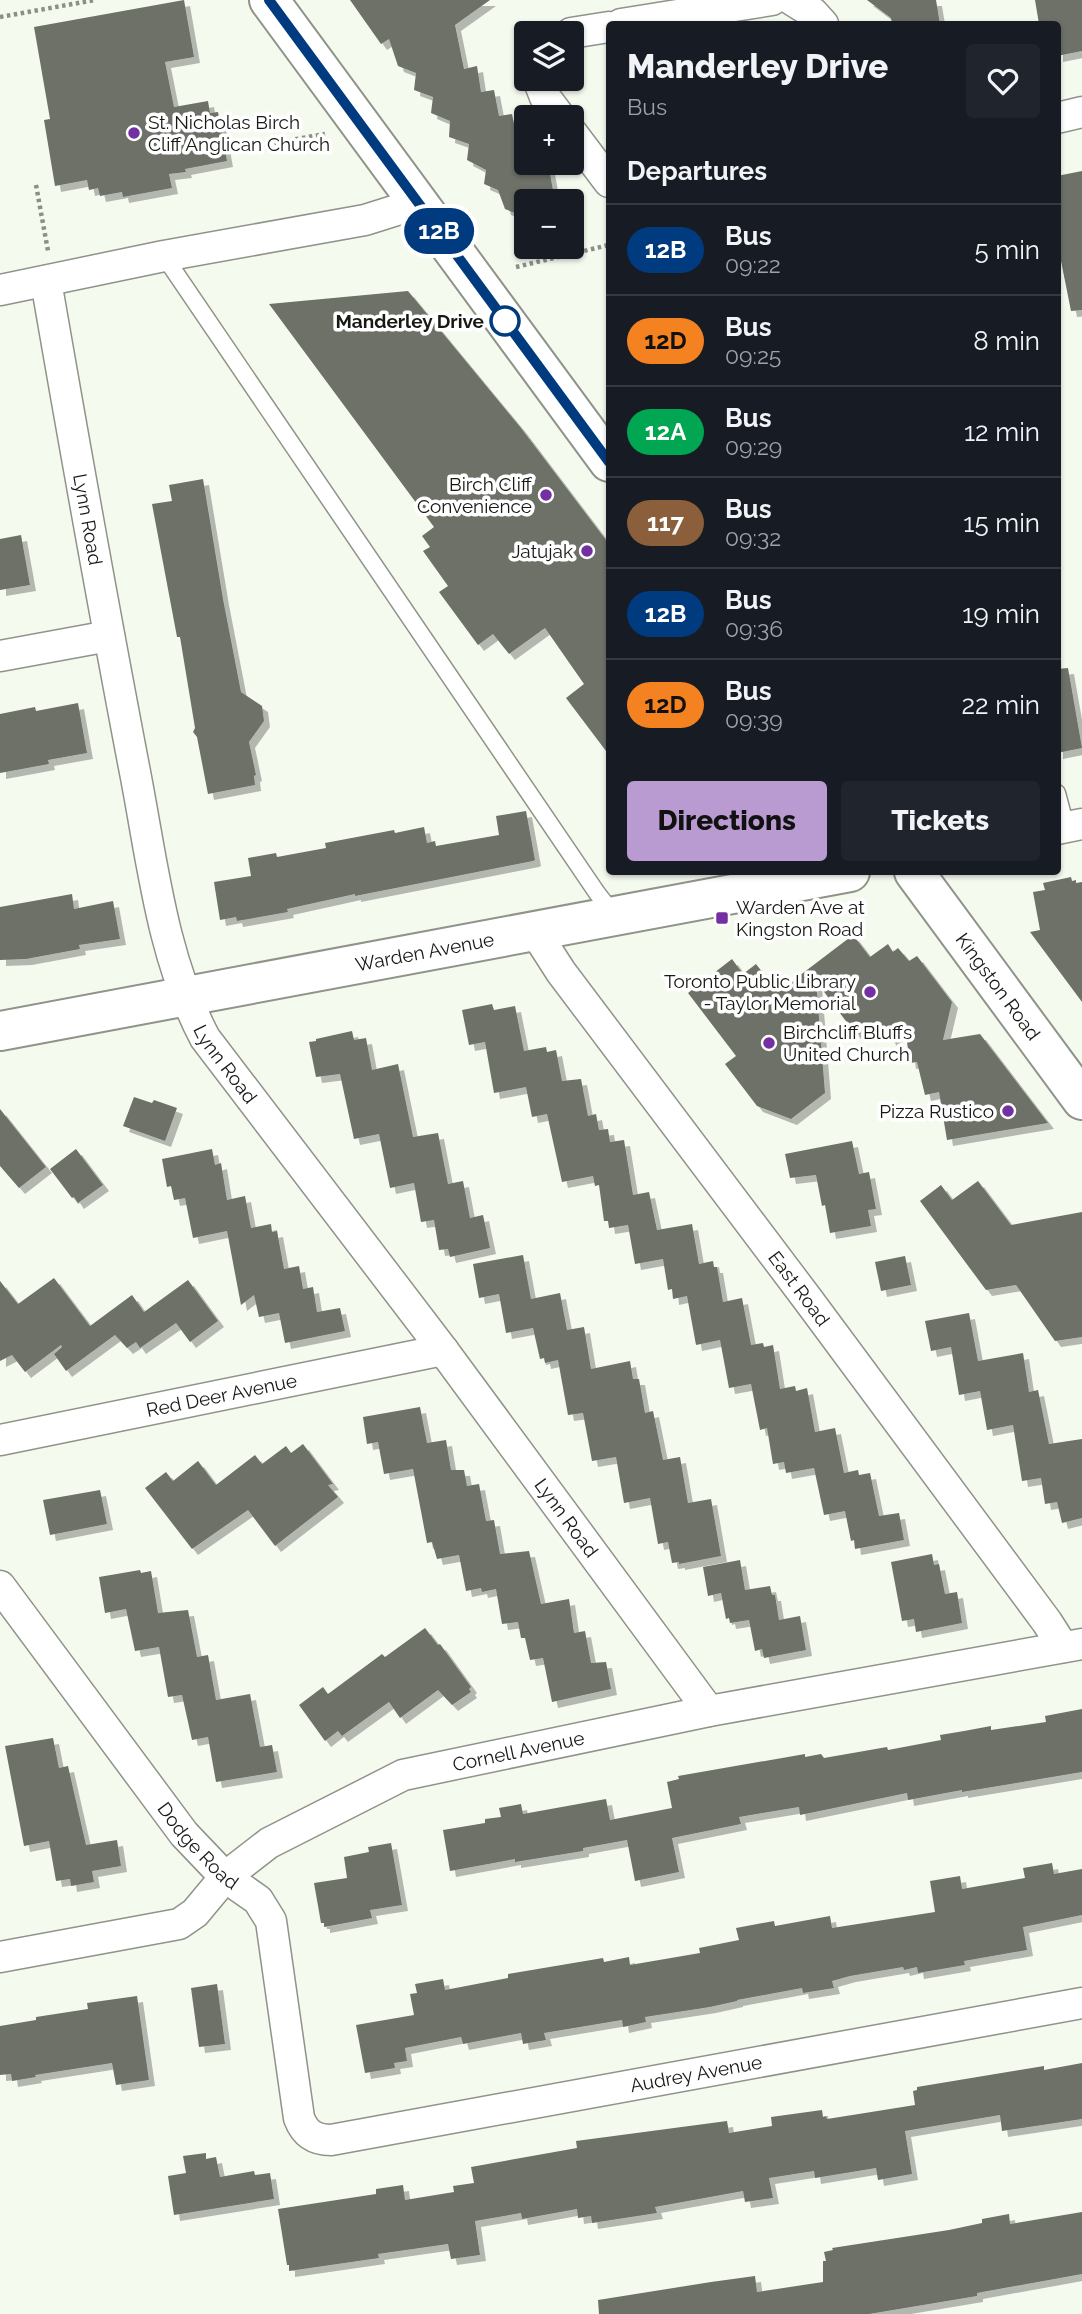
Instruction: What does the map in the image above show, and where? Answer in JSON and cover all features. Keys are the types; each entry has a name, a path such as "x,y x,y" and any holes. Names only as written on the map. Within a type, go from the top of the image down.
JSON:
{"main road":[{"path":"269,0 606,458"},
{"name":"Warden Avenue","path":"0,1031 834,875"},
{"name":"Kingston Road","path":"916,875 1082,1100"}],"street":[{"path":"640,21 772,0"},
{"path":"792,0 820,21"},
{"path":"584,31 606,27"},
{"path":"1061,117 1082,112"},
{"path":"584,150 606,179"},
{"path":"0,290 164,256 365,220 419,203"},
{"name":"Lynn Road","path":"50,280 109,636 171,954 205,1038 443,1350 709,1711"},
{"path":"0,656 109,636"},
{"name":"East Road","path":"534,930 561,972 1039,1611 1072,1646"},
{"name":"Red Deer Avenue","path":"0,1440 443,1350"},
{"name":"Dodge Road","path":"0,1586 184,1834 225,1877 258,1900 271,1921 299,2118 302,2128 310,2135"},
{"name":"Cornell Avenue","path":"0,1957 179,1924 195,1913 225,1877 269,1843 403,1775 709,1711 1072,1646"},
{"name":"Audrey Avenue","path":"310,2135 319,2140 331,2140 1082,2003"}],"lane":[{"path":"164,256 581,871 616,917"},
{"path":"1061,805 1068,827"}],"path":[{"path":"0,17 95,0"},
{"path":"240,149 325,134"},
{"path":"36,185 50,280"},
{"path":"516,267 606,246"}],"building":[{"path":"184,0 194,57 165,62 174,107 208,101 210,113 218,112 227,161 169,174 172,188 123,197 122,192 100,196 98,188 89,190 87,180 55,186 44,120 50,119 34,27"},
{"path":"350,0 490,0 455,25 464,69 477,66 481,92 494,90 499,116 512,114 514,175 550,175 553,189 514,189 514,213 505,209 498,190 484,184 486,170 467,160 469,144 449,137 450,121 431,113 433,97 414,90 416,73 398,66 389,39 381,44"},
{"path":"867,0 936,0 940,21 892,21"},
{"path":"1035,0 1082,0 1082,51 1061,55 1061,21 1038,21"},
{"path":"1082,171 1082,310 1071,311 1061,261 1061,175"},
{"path":"408,291 521,428 606,540 606,751 566,698 584,684 545,628 509,654 493,634 478,645 439,592 448,586 423,551 430,547 422,536 434,527 269,304"},
{"path":"203,479 241,692 262,706 264,721 249,742 256,775 255,785 208,794 197,737 193,732 195,728 180,637 177,637 152,504 172,501 169,485"},
{"path":"21,535 30,585 0,590 0,539"},
{"path":"1068,668 1082,748 1061,752 1061,669"},
{"path":"78,703 87,753 48,760 49,764 0,773 0,714"},
{"path":"526,811 535,860 533,861 355,894 287,909 288,912 237,921 236,917 220,920 214,882 251,876 248,858 276,853 277,857 326,848 325,843 424,827 427,843 435,841 436,846 499,835 496,816"},
{"path":"1071,877 1076,883 1082,882 1082,1002 1030,932 1040,930 1033,892 1045,890 1043,883"},
{"path":"72,894 74,909 113,901 120,939 79,945 80,949 26,959 0,960 0,907"},
{"path":"853,935 870,957 888,944 893,952 898,948 909,961 917,956 952,1002 943,1040 980,1034 1048,1123 947,1140 939,1092 925,1095 917,1062 910,1063 905,1028 891,1040 877,1021 857,1036 816,981 825,1093 791,1119 757,1106 725,1064 736,1056 688,993 732,959 743,974 756,964 778,992"},
{"path":"492,1004 494,1010 515,1006 524,1051 546,1047 547,1052 556,1050 562,1081 581,1079 588,1116 596,1114 599,1130 608,1129 610,1142 624,1140 633,1195 649,1192 657,1230 692,1224 699,1264 713,1261 714,1267 717,1267 723,1302 742,1298 751,1345 773,1345 780,1389 795,1386 796,1391 807,1388 815,1432 835,1428 844,1473 858,1470 859,1475 870,1473 879,1516 899,1513 904,1540 855,1549 845,1511 824,1515 814,1468 786,1473 784,1462 773,1464 767,1428 760,1430 751,1384 729,1388 720,1340 696,1345 687,1296 673,1299 672,1289 668,1290 663,1259 635,1264 628,1225 609,1228 608,1221 604,1221 599,1185 595,1186 593,1176 562,1182 547,1114 532,1117 526,1087 494,1093 485,1042 469,1045 462,1010"},
{"path":"352,1031 354,1040 366,1038 372,1070 398,1064 413,1137 438,1133 448,1184 463,1181 470,1218 483,1215 490,1248 450,1257 448,1249 439,1250 434,1220 421,1222 414,1183 390,1188 379,1134 354,1139 340,1074 316,1077 309,1042"},
{"path":"134,1097 177,1108 165,1141 123,1126"},
{"path":"0,1109 46,1167 19,1188 0,1166"},
{"path":"852,1141 859,1174 869,1172 876,1209 868,1210 871,1226 830,1233 816,1175 790,1178 785,1154"},
{"path":"76,1149 103,1185 78,1203 50,1169"},
{"path":"212,1149 215,1165 221,1163 227,1200 245,1196 251,1228 271,1224 272,1232 277,1231 284,1269 299,1266 303,1289 313,1287 317,1312 340,1308 345,1331 285,1343 279,1313 259,1317 254,1295 241,1305 227,1231 193,1238 185,1198 174,1200 171,1186 167,1187 162,1159"},
{"path":"978,1181 1011,1225 1082,1212 1082,1337 1055,1341 1016,1285 986,1290 920,1201 941,1185 952,1200"},
{"path":"523,1255 531,1299 560,1293 567,1330 584,1327 591,1369 630,1361 633,1379 639,1379 645,1413 653,1411 663,1460 680,1457 688,1503 711,1499 721,1556 672,1563 668,1542 658,1544 650,1498 624,1503 616,1457 592,1461 583,1413 568,1415 558,1360 545,1363 544,1358 540,1359 533,1328 506,1333 499,1294 479,1298 473,1264"},
{"path":"905,1256 911,1285 881,1291 875,1262"},
{"path":"54,1278 90,1326 132,1295 144,1312 188,1280 218,1321 190,1342 176,1323 140,1348 136,1342 127,1348 115,1335 66,1371 54,1354 61,1345 25,1372 12,1355 0,1361 0,1281 18,1304"},
{"path":"969,1313 978,1361 1023,1353 1029,1392 1038,1390 1049,1444 1082,1439 1082,1518 1062,1523 1057,1502 1045,1504 1041,1478 1022,1481 1013,1425 987,1430 980,1391 959,1395 951,1347 931,1351 925,1321"},
{"path":"420,1407 427,1443 446,1440 451,1470 464,1470 467,1486 479,1484 486,1521 494,1520 500,1554 529,1551 541,1604 569,1599 574,1633 585,1631 591,1663 606,1662 611,1689 552,1702 543,1658 530,1660 518,1622 502,1624 496,1589 466,1591 459,1555 437,1559 432,1542 427,1543 413,1469 384,1474 378,1442 367,1444 363,1417"},
{"path":"303,1444 333,1484 328,1485 338,1497 275,1546 248,1510 192,1549 145,1488 166,1472 173,1481 198,1461 216,1485 255,1455 262,1464 286,1446 291,1453"},
{"path":"100,1490 107,1524 50,1535 43,1500"},
{"path":"932,1554 934,1565 939,1564 945,1594 957,1592 962,1623 916,1632 914,1619 902,1621 891,1562"},
{"path":"740,1560 745,1590 770,1586 772,1595 775,1595 779,1620 800,1616 806,1650 764,1658 762,1649 755,1651 749,1620 730,1623 729,1618 726,1619 721,1593 708,1596 703,1567"},
{"path":"140,1570 141,1573 151,1571 158,1613 188,1610 197,1657 208,1655 216,1700 250,1694 260,1747 272,1745 277,1772 216,1782 208,1737 192,1740 182,1695 168,1697 159,1647 135,1651 126,1609 105,1613 99,1577"},
{"path":"425,1628 471,1687 471,1692 452,1705 438,1690 400,1718 389,1702 342,1736 338,1731 325,1741 299,1705 323,1687 328,1694 382,1654 385,1657"},
{"path":"1082,1709 1082,1772 908,1800 907,1793 800,1815 799,1807 739,1817 741,1824 672,1838 679,1872 635,1881 627,1840 583,1848 583,1851 515,1862 515,1859 450,1871 443,1830 485,1823 485,1819 501,1817 499,1808 521,1804 523,1814 606,1799 610,1820 672,1808 667,1782 679,1779 678,1776 805,1754 805,1757 821,1754 824,1758 887,1747 888,1750 941,1740 940,1735 991,1726 991,1730 1046,1722 1045,1716"},
{"path":"53,1738 59,1768 68,1766 86,1845 117,1840 121,1866 92,1871 94,1882 71,1886 70,1879 56,1881 49,1841 24,1846 5,1746"},
{"path":"391,1843 402,1905 370,1910 372,1918 324,1927 314,1883 347,1878 344,1857 369,1852 368,1847"},
{"path":"1052,1863 1054,1874 1082,1869 1082,1915 1023,1927 1027,1950 964,1961 965,1965 918,1973 917,1967 904,1970 903,1967 850,1976 832,1981 834,1988 803,1993 802,1988 645,2017 646,2022 623,2027 622,2020 544,2033 546,2040 523,2044 521,2033 463,2044 461,2037 405,2048 407,2061 394,2063 395,2068 365,2073 356,2025 414,2015 410,1994 417,1993 415,1984 443,1979 445,1990 508,1978 508,1974 603,1958 604,1962 629,1957 630,1965 700,1953 699,1948 739,1940 736,1928 774,1921 775,1926 830,1916 832,1928 935,1912 930,1881 960,1876 962,1889 1025,1878 1023,1868"},
{"path":"217,1984 225,2044 199,2047 191,1988"},
{"path":"137,1996 149,2080 116,2085 112,2063 12,2081 11,2074 0,2075 0,2026 88,2009 87,2003"},
{"path":"1082,2063 1082,2119 1002,2131 1000,2115 905,2131 912,2174 878,2180 876,2168 815,2178 814,2171 769,2178 773,2198 745,2202 743,2191 655,2207 657,2213 592,2223 591,2216 578,2218 577,2209 522,2219 521,2213 475,2221 480,2255 451,2259 448,2244 378,2254 379,2258 289,2271 287,2265 278,2209 376,2194 376,2189 403,2185 405,2200 454,2192 453,2186 474,2183 471,2167 577,2148 576,2141 727,2121 729,2133 772,2126 771,2117 822,2110 823,2117 826,2116 827,2119 915,2105 913,2091 917,2090 917,2087 1044,2066 1044,2070"},
{"path":"206,2153 206,2159 216,2157 220,2177 254,2171 255,2175 270,2173 274,2199 174,2215 168,2176 186,2173 183,2156"},
{"path":"1082,2212 1082,2274 977,2293 977,2296 869,2314 599,2314 598,2300 711,2282 755,2276 757,2292 823,2282 823,2261 826,2261 824,2252 833,2250 832,2248 949,2230 982,2223 982,2219 1009,2214 1010,2224"}],"bus line":[{"name":"12B","path":"269,0 606,458"}],"place":[{"name":"St. Nicholas Birch Cliff Anglican Church","path":"134,133"},
{"name":"Manderley Drive","path":"505,321"},
{"name":"Birch Cliff Convenience","path":"546,495"},
{"name":"Jatujak","path":"587,551"},
{"name":"Warden Ave at Kingston Road","path":"722,918"},
{"name":"Toronto Public Library - Taylor Memorial","path":"870,992"},
{"name":"Birchcliff Bluffs United Church","path":"769,1043"},
{"name":"Pizza Rustico","path":"1008,1111"}]}
